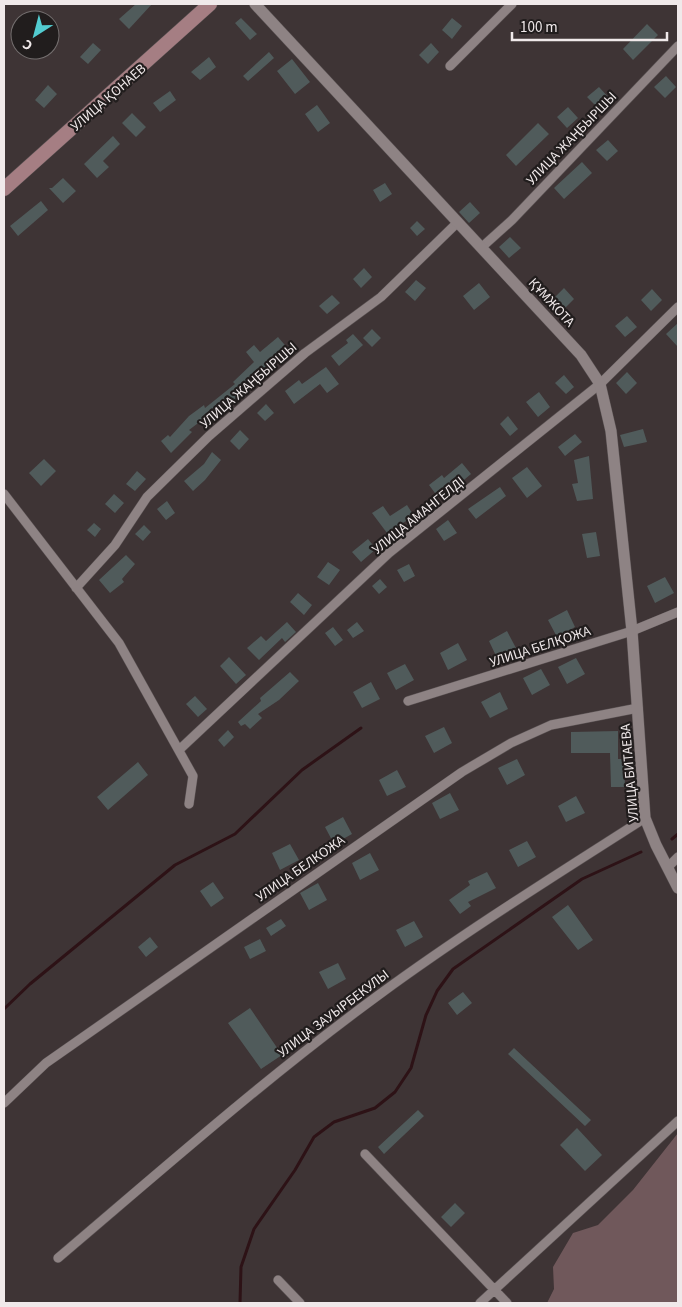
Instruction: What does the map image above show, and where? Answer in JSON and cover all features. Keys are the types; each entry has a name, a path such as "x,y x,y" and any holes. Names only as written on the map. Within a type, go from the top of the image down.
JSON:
{"main road":[{"name":"УЛИЦА ҚОНАЕВ","path":"4,189 210,4"}],"street":[{"name":"ҚҰМЖОТА","path":"255,4 581,355 600,384 611,431 638,708"},
{"path":"450,66 512,4"},
{"name":"УЛИЦА ЖАҢБЫРШЫ","path":"482,247 512,220 678,46"},
{"name":"УЛИЦА ЖАҢБЫРШЫ","path":"76,588 115,545 147,497 209,436 305,353 381,296 458,222"},
{"name":"УЛИЦА АМАНГЕЛДІ","path":"179,750 389,553 600,384 678,307"},
{"path":"4,494 119,643 193,776 189,804"},
{"name":"УЛИЦА БЕЛҚОЖА","path":"408,702 632,631 678,612"},
{"name":"УЛИЦА БИТАЕВА","path":"638,708 646,818 678,888"},
{"name":"УЛИЦА БЕЛКОЖА","path":"4,1103 46,1063 462,772 511,743 551,724 638,708"},
{"name":"УЛИЦА ЗАУЫРБЕКУЛЫ","path":"58,1258 254,1091 380,994 509,904 646,818"},
{"path":"668,867 678,857"},
{"path":"480,1303 678,1121"},
{"path":"365,1154 494,1292 507,1303"},
{"path":"278,1280 300,1303"}],"shaded area":[{"path":"678,1133 678,1303 547,1303 554,1289 553,1267 573,1233 598,1225 633,1190"}],"building":[{"path":"136,4 152,4 129,29 119,19"},
{"path":"241,18 257,34 250,40 235,23"},
{"path":"452,18 462,26 452,39 442,30"},
{"path":"647,24 658,35 633,60 623,49"},
{"path":"93,43 101,50 88,64 80,57"},
{"path":"431,43 439,52 428,64 419,55"},
{"path":"269,52 274,58 248,81 243,76"},
{"path":"209,57 216,67 200,80 191,72"},
{"path":"292,59 310,82 295,94 277,71"},
{"path":"666,76 676,87 665,98 654,87"},
{"path":"48,85 57,94 44,108 35,100"},
{"path":"599,87 609,98 598,108 587,97"},
{"path":"170,91 176,100 160,112 153,103"},
{"path":"317,105 330,123 318,132 305,114"},
{"path":"568,107 578,118 567,128 557,117"},
{"path":"132,113 146,127 136,137 122,123"},
{"path":"538,123 549,134 516,166 506,155"},
{"path":"113,136 120,144 103,161 109,167 97,178 84,164"},
{"path":"608,140 618,151 607,161 596,150"},
{"path":"582,162 592,173 564,199 554,188"},
{"path":"63,178 76,191 63,203 49,188 52,188"},
{"path":"385,183 392,194 380,202 373,190"},
{"path":"41,201 48,210 18,236 10,226"},
{"path":"470,202 480,213 469,223 459,212"},
{"path":"417,221 425,229 417,236 410,228"},
{"path":"510,237 521,248 509,258 499,247"},
{"path":"364,268 372,277 361,288 353,279"},
{"path":"416,280 426,288 415,301 405,292"},
{"path":"479,283 490,297 474,310 463,296"},
{"path":"564,288 574,299 563,310 553,299"},
{"path":"652,289 662,300 651,311 641,300"},
{"path":"332,295 340,303 327,314 319,306"},
{"path":"627,316 637,327 625,337 615,326"},
{"path":"678,323 678,347 666,334"},
{"path":"372,329 381,338 372,347 363,338"},
{"path":"353,334 363,345 339,366 331,356 348,343 346,340"},
{"path":"278,337 290,351 281,360 278,357 251,380 253,382 221,412 218,408 189,430 192,432 171,453 161,441 168,435 170,437 189,416 204,405 205,408 235,384 233,382 254,362 246,352 254,345 260,352"},
{"path":"326,367 339,384 327,393 320,384 294,404 285,391 299,380 302,384"},
{"path":"627,372 637,383 626,394 616,383"},
{"path":"564,375 574,387 566,394 555,383"},
{"path":"539,392 550,407 538,417 526,402"},
{"path":"266,404 274,413 265,421 257,413"},
{"path":"508,416 518,429 510,436 500,424"},
{"path":"643,429 647,442 624,447 620,435"},
{"path":"240,430 249,439 239,450 230,441"},
{"path":"575,434 582,442 565,456 558,447"},
{"path":"212,452 221,460 205,480 193,491 184,481 204,464"},
{"path":"589,456 593,499 577,501 572,484 578,483 574,460"},
{"path":"44,459 56,471 41,486 29,473"},
{"path":"462,463 471,474 458,485 456,483 438,497 429,485 442,475 444,478"},
{"path":"527,467 542,486 527,498 512,478"},
{"path":"137,471 146,479 135,491 126,484"},
{"path":"500,487 506,496 476,519 468,509"},
{"path":"114,494 124,503 115,513 105,504"},
{"path":"167,501 175,513 166,520 157,509"},
{"path":"407,505 414,516 398,526 401,530 390,537 372,513 383,506 390,516"},
{"path":"448,520 457,533 444,541 436,529"},
{"path":"94,523 101,529 95,537 87,530"},
{"path":"144,525 151,532 143,541 135,534"},
{"path":"596,532 600,556 587,558 582,534"},
{"path":"368,539 376,549 361,562 352,552"},
{"path":"126,555 135,564 122,579 124,582 110,593 99,580"},
{"path":"328,562 340,570 329,585 317,577"},
{"path":"409,564 415,576 404,582 397,570"},
{"path":"665,577 674,593 655,603 647,586"},
{"path":"380,579 387,587 379,594 372,586"},
{"path":"298,593 312,605 304,615 290,602"},
{"path":"567,610 575,627 557,637 548,620"},
{"path":"287,622 296,632 285,642 282,638 259,660 247,648 261,636 266,641"},
{"path":"357,622 364,631 353,638 347,630"},
{"path":"333,627 343,640 335,646 325,633"},
{"path":"507,631 516,648 497,658 489,641"},
{"path":"458,643 467,660 448,670 440,653"},
{"path":"229,657 246,675 236,684 220,666"},
{"path":"576,658 585,674 567,684 558,667"},
{"path":"405,664 414,680 396,690 387,673"},
{"path":"541,669 550,685 532,695 523,678"},
{"path":"290,672 299,681 279,700 258,714 262,718 250,729 245,724 241,726 238,722 261,701 260,698"},
{"path":"371,682 380,699 362,708 353,692"},
{"path":"500,692 508,709 490,718 481,702"},
{"path":"195,696 207,709 198,717 186,704"},
{"path":"444,727 452,743 434,753 425,736"},
{"path":"228,730 234,737 224,747 218,740"},
{"path":"618,731 618,759 624,759 625,787 611,787 610,753 571,753 571,732"},
{"path":"517,759 525,775 507,785 498,768"},
{"path":"138,762 148,775 108,810 97,797"},
{"path":"397,770 406,787 387,796 379,780"},
{"path":"450,793 459,810 440,819 432,803"},
{"path":"576,796 585,813 566,822 558,806"},
{"path":"343,817 352,834 334,844 325,827"},
{"path":"527,841 536,857 518,867 509,850"},
{"path":"290,844 299,860 280,870 272,853"},
{"path":"370,853 379,870 360,880 352,863"},
{"path":"487,872 496,888 468,902 471,906 460,914 449,900 470,885 468,881"},
{"path":"213,882 224,898 211,907 200,891"},
{"path":"318,883 327,900 309,910 300,893"},
{"path":"568,905 593,940 578,950 552,917"},
{"path":"281,919 286,926 271,936 266,928"},
{"path":"414,921 423,937 405,947 396,930"},
{"path":"150,937 158,947 146,957 138,947"},
{"path":"260,939 266,951 250,959 244,947"},
{"path":"338,963 346,979 328,989 319,972"},
{"path":"463,992 472,1003 457,1015 448,1003"},
{"path":"250,1008 282,1055 261,1069 228,1023"},
{"path":"514,1048 591,1120 585,1126 508,1054"},
{"path":"418,1110 424,1116 384,1154 378,1147"},
{"path":"577,1128 602,1155 585,1171 560,1145"},
{"path":"455,1203 465,1213 451,1227 441,1217"}],"waterway":[{"path":"4,1009 30,984 175,865 235,834 302,770 361,728"},
{"path":"672,839 678,834"},
{"path":"240,1303 241,1267 254,1229 295,1170 314,1137 334,1122 375,1108 395,1092 411,1068 426,1015 437,991 453,969 582,879 641,852"}]}
